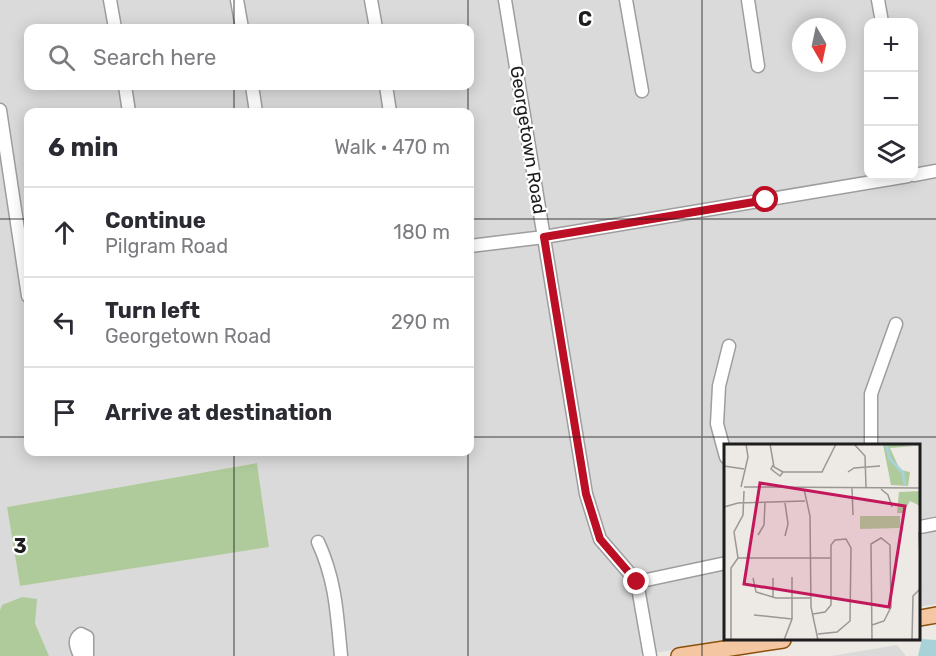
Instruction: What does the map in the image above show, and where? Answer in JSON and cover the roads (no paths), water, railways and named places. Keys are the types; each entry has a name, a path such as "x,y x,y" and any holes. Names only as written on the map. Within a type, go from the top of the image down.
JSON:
{"main road":[{"path":"921,618 936,615"},
{"path":"679,656 771,641"}],"street":[{"path":"110,0 114,24"},
{"path":"237,0 241,24"},
{"path":"370,0 375,24"},
{"name":"Georgetown Road","path":"505,0 586,494 600,539 637,582"},
{"path":"626,0 642,92"},
{"path":"748,0 758,66"},
{"path":"878,0 881,18"},
{"path":"126,90 128,108"},
{"path":"253,90 255,108"},
{"path":"387,90 389,108"},
{"path":"0,110 24,269"},
{"path":"918,174 936,171"},
{"path":"474,246 544,237 884,180"},
{"path":"871,444 871,394 896,324"},
{"path":"724,450 717,424 719,386 729,346"},
{"path":"921,527 936,524"},
{"path":"318,543 335,592 341,656"},
{"path":"650,656 637,582 724,563"},
{"path":"80,656 75,643 76,638 81,634 87,637 87,656"}],"water":[{"path":"922,639 936,640 936,656 918,656"}]}
